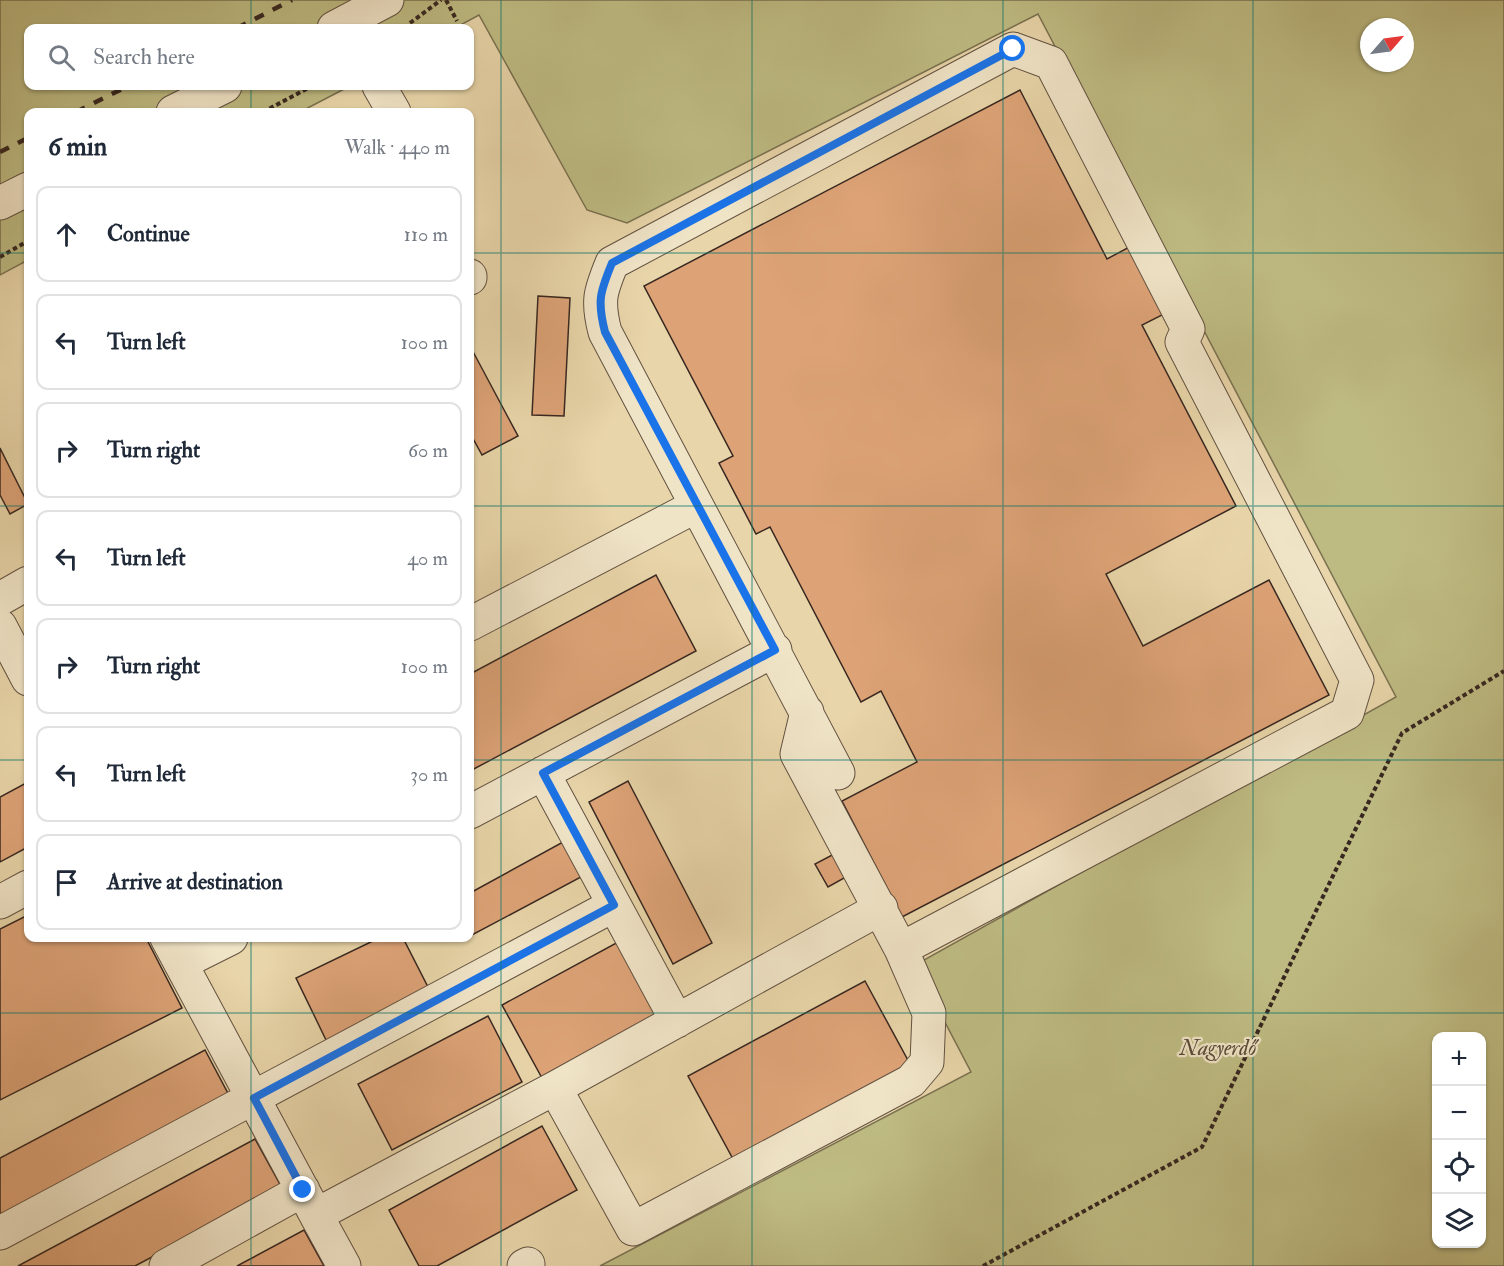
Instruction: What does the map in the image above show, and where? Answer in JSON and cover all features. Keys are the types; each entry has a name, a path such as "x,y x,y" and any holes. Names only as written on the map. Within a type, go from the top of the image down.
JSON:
{"street":[{"path":"345,24 387,0"},
{"path":"838,772 605,332 599,311 601,290 612,263 1013,49 1051,63 1188,330 1182,342 1357,680 1347,713 901,948"},
{"path":"181,108 217,90"},
{"path":"381,90 391,108"},
{"path":"0,203 24,191"},
{"path":"474,622 696,506"},
{"path":"0,598 24,585"},
{"path":"0,626 24,671"},
{"path":"474,810 775,650"},
{"path":"555,1088 633,1228 911,1081 927,1062 929,1013 881,908 797,754 807,712"},
{"path":"543,773 677,1021"},
{"path":"0,902 24,889"},
{"path":"0,1233 614,905"},
{"path":"166,1266 555,1088 881,908"},
{"path":"212,942 174,950 344,1266"}],"path":[{"path":"408,24 441,0"},
{"path":"446,0 457,21"},
{"path":"271,108 304,90"},
{"path":"0,257 24,244"},
{"path":"983,1266 1202,1147 1402,733 1504,671"}],"green space":[{"name":"Nagyerdő","path":"0,0 1504,0 1504,1266 600,1266 971,1072 915,965 1396,697 1038,14 627,223 587,210 479,15 462,24 24,24 24,90 342,90 308,108 24,108 24,262 0,275"}],"building":[{"path":"1020,90 1107,259 1133,245 1168,312 1142,325 1236,506 1106,574 1143,646 1269,580 1329,695 902,917 842,801 917,762 881,691 861,702 770,527 756,534 719,463 733,456 644,286"},
{"path":"538,296 570,298 564,416 532,415"},
{"path":"474,354 518,436 482,455 474,440"},
{"path":"0,448 24,496 24,506 10,514 0,495"},
{"path":"656,575 696,651 474,769 474,672"},
{"path":"628,781 712,943 673,964 589,802"},
{"path":"24,784 24,849 0,862 0,797"},
{"path":"563,842 581,877 474,934 474,891"},
{"path":"834,854 846,877 828,887 815,864"},
{"path":"24,917 24,942 148,942 182,1008 0,1100 0,929"},
{"path":"620,941 659,1013 542,1078 502,1005"},
{"path":"371,942 405,942 430,991 327,1042 296,978"},
{"path":"865,981 910,1064 733,1159 688,1076"},
{"path":"488,1016 522,1082 392,1150 358,1084"},
{"path":"205,1050 231,1099 0,1221 0,1158"},
{"path":"542,1126 577,1190 437,1266 419,1266 389,1210"},
{"path":"255,1139 282,1188 135,1266 18,1266"},
{"path":"304,1230 324,1266 237,1266"}],"railway":[{"path":"245,24 292,0"},
{"path":"84,108 120,90"},
{"path":"0,152 24,140"}],"route":[{"path":"303,1190 254,1098 614,905 543,773 775,650 605,332 599,311 601,290 612,263 1013,49"}]}
